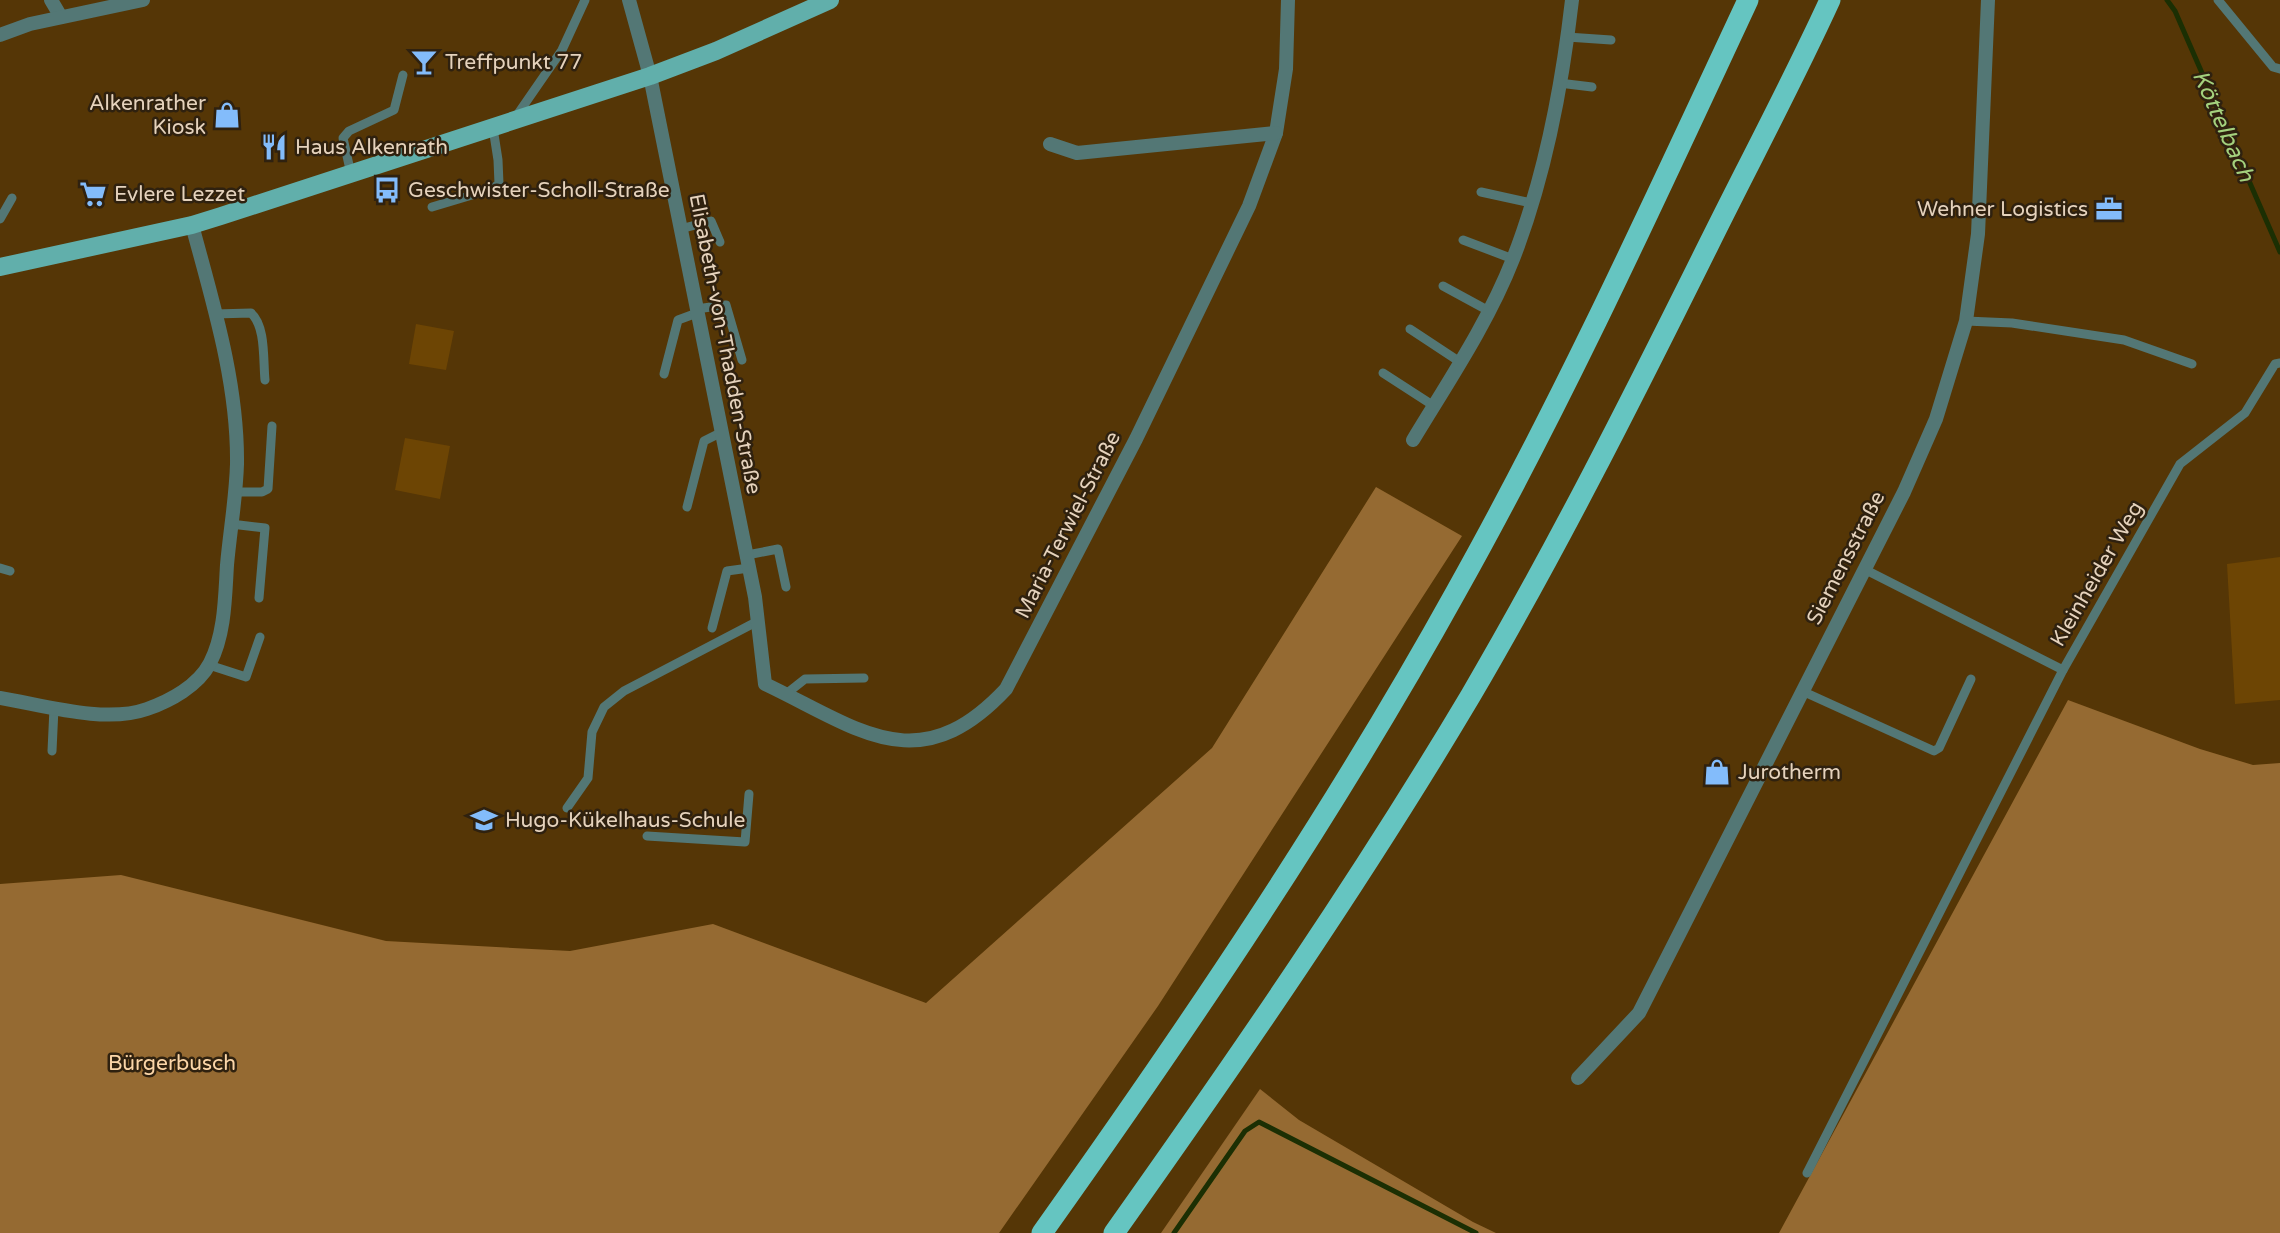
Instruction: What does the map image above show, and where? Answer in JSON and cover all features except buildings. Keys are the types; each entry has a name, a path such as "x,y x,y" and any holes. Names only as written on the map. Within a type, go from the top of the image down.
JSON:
{"highway":[{"path":"1042,1233 1173,1047 1254,926 1332,802 1458,590 1570,377 1748,0"},
{"path":"1114,1233 1324,930 1424,773 1502,641 1617,431 1796,75 1830,0"}],"main road":[{"path":"0,267 192,225 351,174 650,76 716,51 830,0"}],"street":[{"path":"51,0 61,17"},
{"path":"0,35 30,24 143,0"},
{"name":"Elisabeth-von-Thadden-Straße","path":"629,0 650,76 748,561 765,684"},
{"name":"Maria-Terwiel-Straße","path":"765,684 845,726 872,735 912,742 933,738 971,720 992,705 1006,689 1141,428 1254,195 1276,133 1286,69 1288,0"},
{"path":"1413,440 1489,311 1513,259 1531,203 1559,83 1572,0"},
{"name":"Siemensstraße","path":"1577,1078 1639,1013 1904,492 1936,419 1966,321 1978,234 1989,0"},
{"path":"1050,144 1077,153 1276,133"},
{"path":"0,698 54,708 127,715 146,709 190,687 209,665 216,648 225,601 237,465 234,406 223,342 192,225"}],"lane":[{"path":"513,121 562,50 585,0"},
{"path":"2218,0 2273,67 2280,69"},
{"path":"1567,37 1611,40"},
{"path":"351,174 343,138 349,131 394,110 403,75"},
{"path":"1559,83 1592,87"},
{"path":"432,208 492,189 499,184 493,128"},
{"path":"1481,192 1531,203"},
{"path":"0,219 12,198"},
{"path":"680,229 711,220 720,242"},
{"path":"1463,240 1513,259"},
{"path":"1443,286 1489,311"},
{"path":"664,374 678,320 696,311 726,305 742,360"},
{"path":"215,314 251,313 257,318 265,380"},
{"path":"1966,321 2012,323 2124,340 2192,363"},
{"path":"1410,329 1460,362"},
{"name":"Kleinheider Weg","path":"1864,569 2063,670 2180,464 2245,413 2275,365 2280,363"},
{"path":"1383,373 1434,406"},
{"path":"234,492 262,492 268,489 272,426"},
{"path":"687,507 704,442 722,432"},
{"path":"231,524 265,528 259,598"},
{"path":"712,628 727,571 778,549 786,587"},
{"path":"567,808 588,778 592,732 604,707 624,691 758,621"},
{"path":"209,665 246,677 260,637"},
{"path":"1807,1173 2063,670"},
{"path":"786,694 805,678 864,678"},
{"path":"1802,691 1934,751 1939,748 1971,679"},
{"path":"52,751 54,708"},
{"path":"646,836 745,842 750,794"}],"shaded area":[{"path":"416,324 454,331 446,370 409,364"},
{"path":"405,438 450,446 440,499 395,490"},
{"path":"2280,557 2280,700 2235,704 2227,564"}],"green space":[{"name":"Bürgerbusch","path":"1376,487 1462,536 1158,1006 999,1233 0,1233 0,884 121,875 386,941 570,951 713,924 926,1003 1212,748"},
{"path":"2068,700 2200,749 2253,765 2280,763 2280,1233 1779,1233"},
{"path":"1260,1089 1299,1120 1496,1233 1161,1233"}],"waterway":[{"name":"Köttelbach","path":"2167,0 2175,11 2280,252"},
{"path":"1174,1233 1245,1131 1259,1122 1476,1233"}],"place":[{"name":"Treffpunkt 77","path":"424,62"},
{"name":"Alkenrather Kiosk","path":"227,115"},
{"name":"Haus Alkenrath","path":"274,147"},
{"name":"Geschwister-Scholl-Straße","path":"387,190"},
{"name":"Evlere Lezzet","path":"93,194"},
{"name":"Wehner Logistics","path":"2109,209"},
{"name":"Jurotherm","path":"1717,772"},
{"name":"Hugo-Kükelhaus-Schule","path":"484,820"}]}
